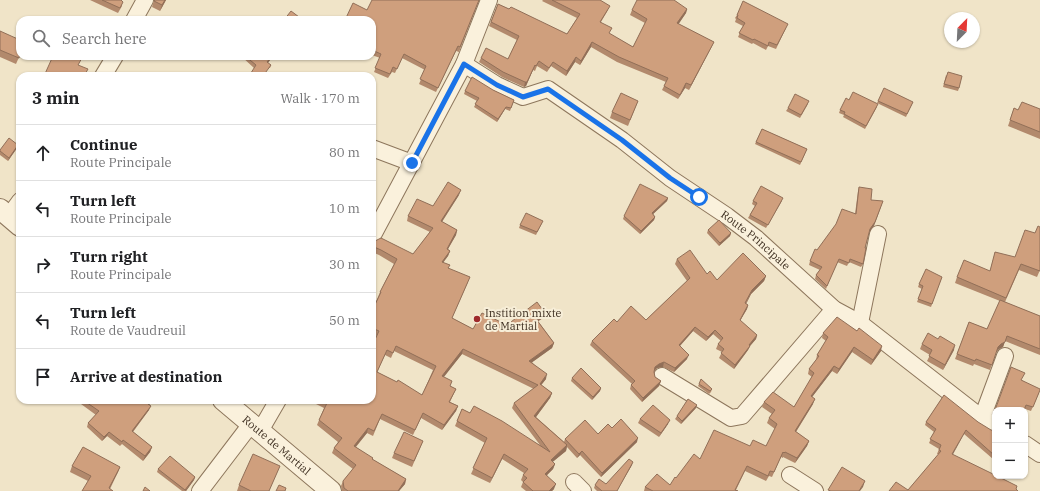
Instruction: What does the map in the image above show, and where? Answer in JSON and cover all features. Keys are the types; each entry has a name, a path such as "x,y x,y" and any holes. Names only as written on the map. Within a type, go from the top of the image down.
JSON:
{"street":[{"path":"136,16 145,0"},
{"path":"376,229 464,64 489,0"},
{"path":"105,72 113,60"},
{"name":"Route Principale","path":"464,64 497,85 523,97 548,89 553,92 622,140 670,178 727,216 756,238 834,309 860,323 988,422"},
{"path":"376,150 412,163"},
{"path":"860,323 878,234"},
{"path":"662,376 731,418 742,416 834,309"},
{"path":"988,422 1004,356"},
{"name":"Route de Martial","path":"228,404 331,491"},
{"path":"200,491 275,404"},
{"path":"1028,446 1040,454"},
{"path":"790,475 815,491"}],"building":[{"path":"102,0 121,0 123,2 120,8"},
{"path":"165,0 162,5 154,1"},
{"path":"372,0 479,0 460,47 458,46 438,88 420,79 426,66 404,54 397,69 393,67 390,74 375,68 381,54 376,52 376,16 347,16 353,3 367,10"},
{"path":"552,0 600,0 610,6 600,22 612,28 609,33 633,47 647,19 632,10 637,0 674,0 687,9 677,23 714,42 691,85 686,83 680,95 664,86 668,78 619,57 592,42 581,61 576,57 567,71 553,62 549,68 539,61 536,66 535,65 527,82 503,72 481,58 486,48 508,59 519,36 491,22 498,4 509,9 511,7 567,34 580,14"},
{"path":"743,1 788,24 777,45 769,42 768,46 739,33 745,23 737,18"},
{"path":"291,11 298,16 287,16"},
{"path":"0,31 16,38 16,57 0,50"},
{"path":"51,60 81,60 78,65 88,69 86,72 46,72"},
{"path":"250,60 269,60 267,62 271,65 266,72 252,72 256,65"},
{"path":"948,72 962,76 959,88 944,84"},
{"path":"472,77 493,90 514,100 511,108 506,107 498,119 475,104 479,98 465,91"},
{"path":"884,88 913,102 907,114 878,101"},
{"path":"853,92 878,104 866,126 844,114 845,112 840,110 846,98 849,100"},
{"path":"621,93 638,101 630,120 612,112"},
{"path":"795,94 809,101 801,115 788,108"},
{"path":"1022,102 1040,109 1040,132 1010,120 1014,108 1018,110"},
{"path":"762,129 807,149 801,162 756,142"},
{"path":"9,138 16,143 16,148 9,158 0,150"},
{"path":"448,182 461,190 441,221 457,230 447,249 450,251 442,262 450,265 448,268 470,277 452,318 473,329 482,313 507,325 537,302 545,313 536,319 554,343 529,361 547,374 540,384 552,393 534,416 567,445 551,460 555,464 545,474 556,484 549,491 533,491 523,482 527,478 523,475 528,469 504,454 492,478 473,468 487,438 457,421 462,409 470,413 474,406 502,421 550,452 514,403 538,385 463,349 442,376 452,381 450,386 456,389 449,402 458,406 444,425 423,413 415,430 382,414 374,431 368,428 354,446 373,458 372,459 406,479 398,491 348,491 344,488 343,481 356,465 334,448 342,438 319,420 327,404 376,404 376,337 379,331 376,330 376,303 397,259 376,248 376,240 381,238 413,254 433,228 408,216 417,199 433,206","holes":["396,346 436,366 422,395 398,380 397,382 377,372 387,350 393,353"]},
{"path":"640,184 668,198 652,213 655,217 641,231 624,216"},
{"path":"761,186 783,198 768,225 750,215 757,203 753,201"},
{"path":"859,187 872,189 871,200 883,201 875,222 870,229 863,264 850,259 849,263 839,259 827,286 816,275 822,267 810,261 815,249 817,250 836,224 842,209 856,214"},
{"path":"526,213 543,221 537,232 520,225"},
{"path":"719,220 731,233 720,243 708,230"},
{"path":"1038,226 1040,227 1040,271 1021,264 1006,298 957,277 964,260 990,271 995,252 1015,257 1025,230 1035,233"},
{"path":"690,250 707,274 710,271 717,280 743,253 766,276 752,290 745,303 748,305 740,320 757,335 735,365 721,353 724,349 718,344 723,338 715,330 708,337 695,327 679,345 689,355 675,368 664,362 655,367 655,377 661,381 643,398 631,385 635,381 592,341 614,319 617,322 631,306 646,320 690,278 677,259"},
{"path":"926,269 942,277 932,304 918,299 923,286 919,284"},
{"path":"1000,300 1040,316 1040,349 1007,336 1005,342 998,347 992,365 976,359 975,361 957,354 969,322 987,329"},
{"path":"837,317 857,331 859,328 882,346 873,360 854,347 839,369 834,366 811,396 815,399 795,431 809,441 797,458 783,452 774,472 770,471 768,476 747,466 735,490 738,491 653,491 645,487 657,474 670,485 694,454 700,459 714,430 750,446 753,440 766,446 777,424 769,418 775,410 764,402 773,392 794,407 814,373 809,369 819,356 817,355 828,337 823,333"},
{"path":"928,333 938,339 940,336 955,345 945,365 929,356 932,350 922,344"},
{"path":"1011,367 1025,373 1021,380 1040,389 1033,407 1026,405 1025,407 996,407"},
{"path":"581,368 601,388 593,397 572,378"},
{"path":"701,379 712,389 710,391 699,384"},
{"path":"944,395 978,422 992,430 992,453 966,430 952,454 992,474 992,479 1003,479 1017,486 1016,489 1018,491 889,491 896,482 908,490 941,451 939,450 941,445 930,439 936,429 926,422"},
{"path":"688,399 697,405 682,421 677,416"},
{"path":"89,404 148,404 151,406 132,431 152,447 145,456 109,432 104,437 88,423 99,411"},
{"path":"653,405 670,420 661,433 640,419"},
{"path":"621,419 638,438 602,473 582,451 579,454 565,439 585,420 598,434 608,424 612,428"},
{"path":"404,432 423,441 414,461 394,453"},
{"path":"83,447 120,467 109,488 113,491 82,491 91,476 72,466"},
{"path":"253,454 280,466 269,491 251,491 239,485"},
{"path":"170,456 195,477 185,490 158,469"},
{"path":"629,459 633,462 617,491 602,491 595,485 599,479 606,484"},
{"path":"842,467 865,481 859,491 828,490"},
{"path":"279,485 286,488 285,491 276,491"},
{"path":"145,487 150,491 143,491"}],"place":[{"name":"Instition mixte de Martial","path":"477,319"}],"route":[{"path":"412,163 464,64 497,85 523,97 548,89 622,140 670,178 699,197"}]}
